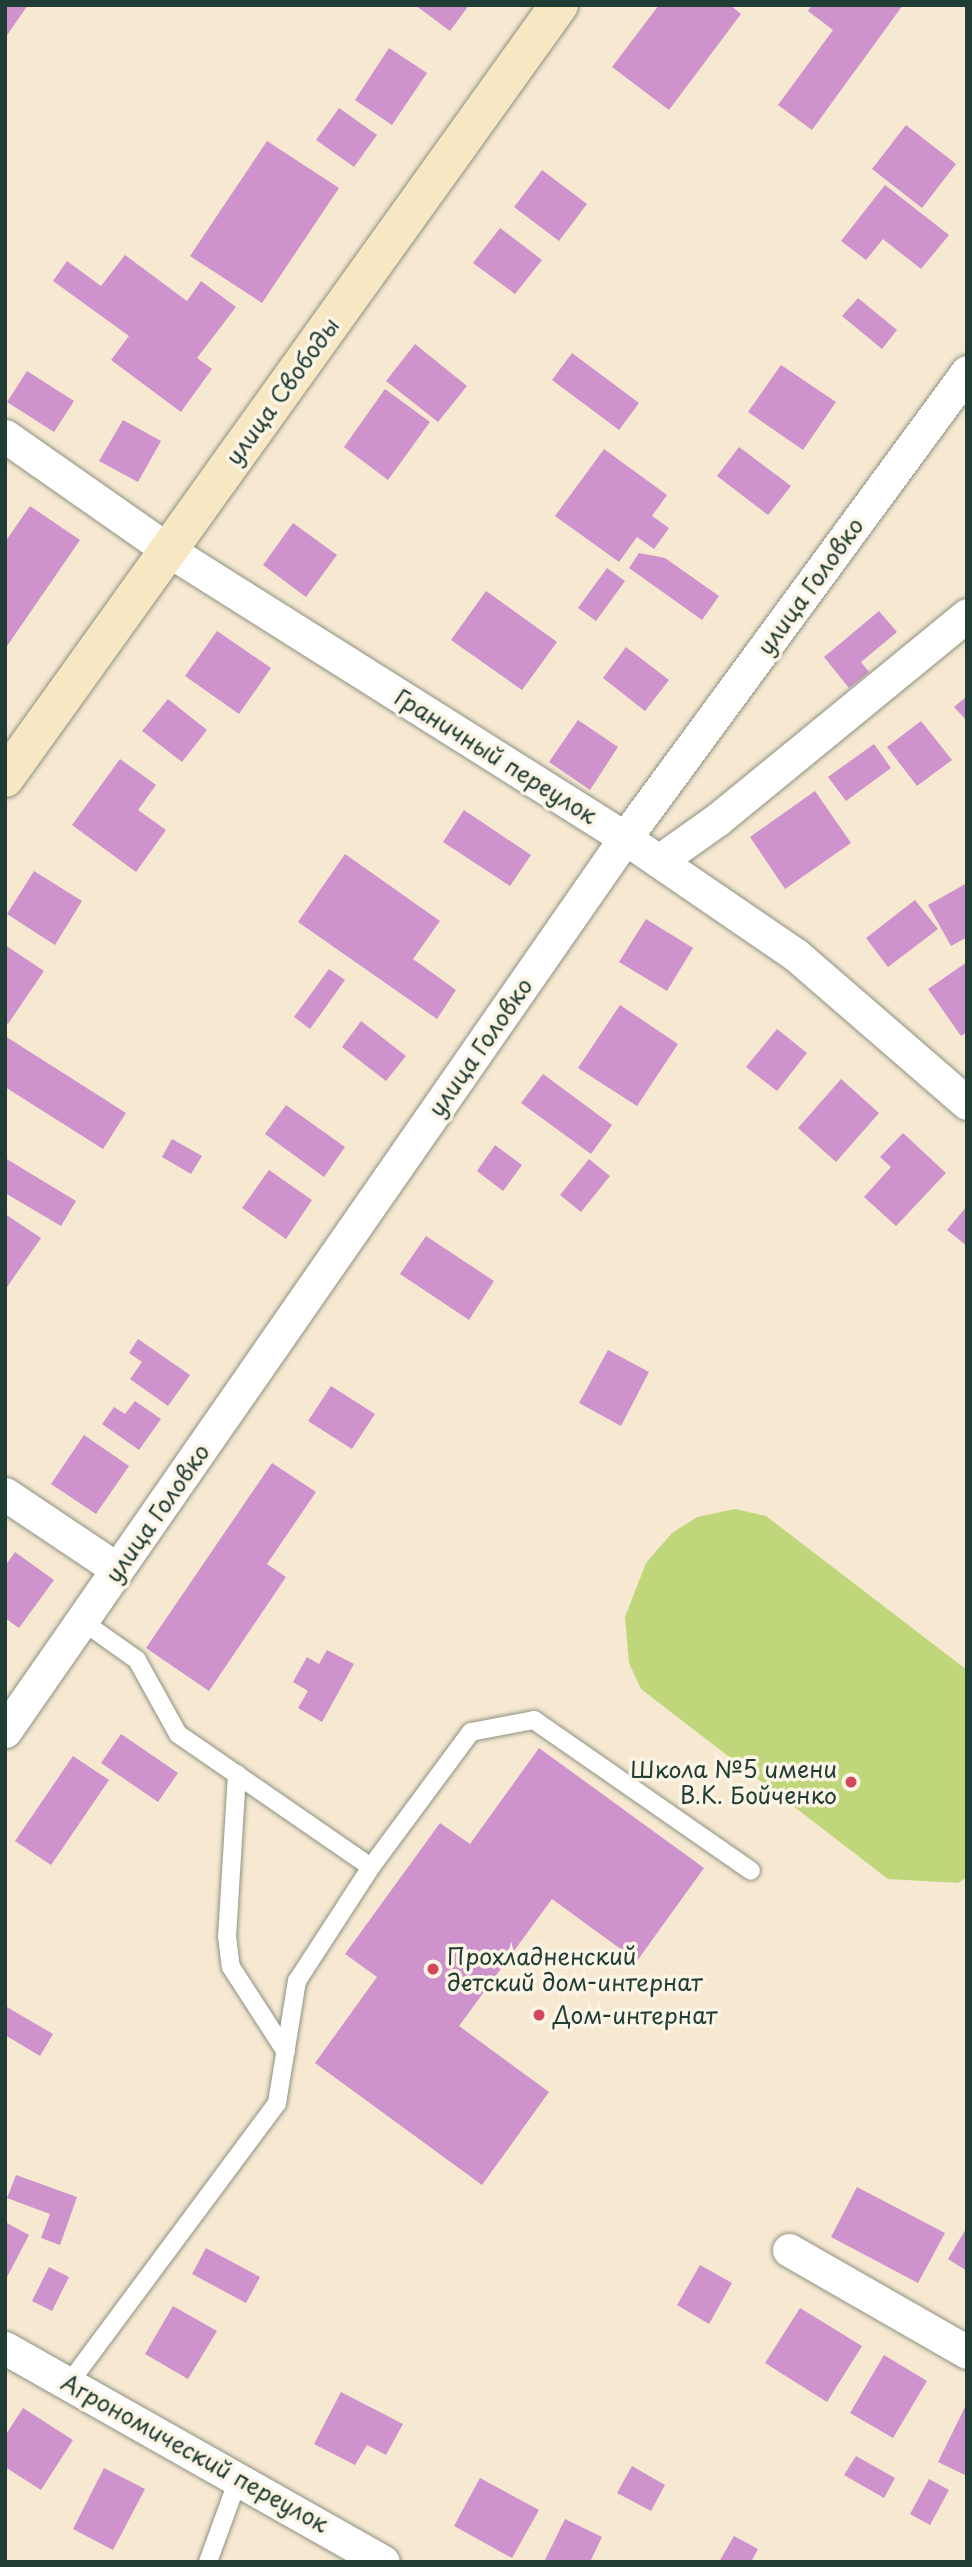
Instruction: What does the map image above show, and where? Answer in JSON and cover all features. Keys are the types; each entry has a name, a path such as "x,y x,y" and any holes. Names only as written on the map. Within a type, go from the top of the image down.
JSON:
{"main road":[{"name":"улица Свободы","path":"5,778 559,5"}],"street":[{"name":"улица Головко","path":"5,1731 625,838 967,372"},
{"name":"Граничный переулок","path":"5,436 168,550 625,838 796,955 967,1103"},
{"path":"659,861 718,819 967,615"},
{"path":"5,1494 117,1569"},
{"path":"789,2250 967,2353"},
{"name":"Агрономический переулок","path":"5,2348 239,2477 383,2562"}],"lane":[{"path":"82,1621 137,1660 178,1734 371,1867"},
{"path":"70,2382 277,2103 297,1981 371,1867 471,1732 534,1720 751,1871"},
{"path":"237,1774 227,1936 231,1967 286,2053"},
{"path":"208,2562 239,2477"}],"green space":[{"path":"735,1509 766,1516 967,1670 967,1877 958,1883 888,1879 641,1689 629,1663 625,1617 646,1563 672,1533 697,1517"}],"building":[{"path":"5,5 28,5 5,38"},
{"path":"415,5 469,5 450,31"},
{"path":"659,5 730,5 741,14 669,110 612,67"},
{"path":"812,5 903,5 812,130 778,105 833,30 808,11"},
{"path":"389,48 427,73 392,125 355,100"},
{"path":"339,108 377,135 354,167 316,140"},
{"path":"906,125 956,164 922,208 872,169"},
{"path":"267,141 339,188 262,303 190,256"},
{"path":"542,170 587,204 559,241 514,207"},
{"path":"885,185 949,235 921,269 883,239 866,260 841,241"},
{"path":"500,228 542,260 515,294 473,263"},
{"path":"125,255 187,301 201,281 236,307 197,358 212,369 181,412 111,360 129,336 53,281 67,261 101,286"},
{"path":"858,298 897,330 882,349 842,316"},
{"path":"415,344 467,386 438,422 386,381"},
{"path":"572,353 639,403 619,430 552,380"},
{"path":"781,365 836,402 803,450 748,412"},
{"path":"27,371 74,401 54,432 7,402"},
{"path":"385,389 430,422 388,480 344,447"},
{"path":"123,420 161,441 138,482 99,461"},
{"path":"739,447 791,486 768,515 717,476"},
{"path":"604,449 667,495 652,516 669,528 654,549 637,537 619,562 555,516"},
{"path":"30,506 80,540 5,649 5,542"},
{"path":"293,523 337,555 306,597 263,565"},
{"path":"639,553 665,558 719,596 702,620 629,568"},
{"path":"607,568 625,581 596,621 578,608"},
{"path":"486,591 557,642 522,690 451,640"},
{"path":"879,611 897,632 861,662 869,672 849,688 824,657"},
{"path":"217,631 271,668 239,714 185,676"},
{"path":"626,647 669,680 645,711 603,678"},
{"path":"967,696 967,721 954,707"},
{"path":"168,699 207,730 182,762 142,731"},
{"path":"578,720 618,747 590,790 549,762"},
{"path":"921,721 952,760 917,786 887,747"},
{"path":"874,744 891,768 846,801 828,777"},
{"path":"120,759 156,785 138,810 166,830 136,872 72,825"},
{"path":"815,791 851,843 785,889 750,837"},
{"path":"464,810 531,855 510,886 443,842"},
{"path":"345,854 440,921 413,959 456,990 437,1019 298,922"},
{"path":"34,871 82,901 55,945 7,914"},
{"path":"967,883 967,937 951,946 928,905"},
{"path":"915,900 938,929 888,967 866,938"},
{"path":"646,919 693,948 667,991 619,962"},
{"path":"5,945 44,971 8,1024 5,1021"},
{"path":"967,962 967,1032 961,1036 928,989"},
{"path":"329,969 345,980 310,1029 294,1017"},
{"path":"620,1005 678,1044 637,1106 578,1068"},
{"path":"361,1021 406,1056 386,1081 342,1047"},
{"path":"777,1029 807,1053 777,1091 746,1067"},
{"path":"5,1036 126,1113 103,1149 5,1087"},
{"path":"543,1074 612,1125 591,1154 521,1103"},
{"path":"841,1079 879,1113 836,1162 798,1128"},
{"path":"286,1105 345,1147 324,1177 265,1134"},
{"path":"903,1133 946,1173 896,1226 864,1197 891,1167 880,1157"},
{"path":"172,1139 202,1156 191,1174 162,1157"},
{"path":"495,1145 522,1165 503,1191 477,1171"},
{"path":"5,1158 76,1201 61,1226 5,1193"},
{"path":"589,1159 610,1176 581,1212 560,1195"},
{"path":"269,1170 312,1200 286,1239 242,1208"},
{"path":"967,1206 967,1246 947,1230"},
{"path":"5,1214 41,1238 5,1290"},
{"path":"426,1236 494,1281 469,1320 400,1274"},
{"path":"138,1339 190,1375 168,1406 130,1379 142,1362 129,1353"},
{"path":"608,1350 649,1372 621,1426 579,1403"},
{"path":"331,1386 375,1414 352,1449 308,1421"},
{"path":"135,1401 161,1419 139,1450 102,1424 114,1407 125,1414"},
{"path":"84,1435 129,1466 96,1514 51,1484"},
{"path":"272,1463 316,1492 267,1564 286,1577 209,1691 146,1648"},
{"path":"15,1552 54,1580 19,1628 5,1618 5,1566"},
{"path":"327,1650 354,1664 322,1722 298,1708 308,1691 293,1682 307,1657 319,1664"},
{"path":"121,1734 178,1773 158,1802 101,1763"},
{"name":"Прохладненский детский дом-интернат","path":"539,1748 704,1868 637,1961 552,1899 459,2026 549,2092 482,2185 315,2063 377,1977 345,1954 440,1823 470,1844"},
{"path":"73,1756 109,1780 51,1865 15,1841"},
{"path":"5,2006 53,2034 40,2056 5,2035"},
{"path":"16,2175 77,2197 60,2245 41,2238 50,2214 7,2198"},
{"path":"857,2187 945,2233 918,2283 831,2237"},
{"path":"5,2222 29,2235 5,2281"},
{"path":"967,2227 967,2271 948,2259"},
{"path":"206,2248 260,2277 246,2303 192,2274"},
{"path":"700,2265 732,2283 709,2324 677,2305"},
{"path":"49,2267 69,2277 52,2311 32,2301"},
{"path":"173,2306 217,2331 188,2379 145,2354"},
{"path":"800,2308 862,2346 827,2402 765,2363"},
{"path":"884,2355 927,2381 893,2438 850,2413"},
{"path":"341,2392 403,2424 386,2455 367,2445 355,2465 314,2444"},
{"path":"965,2407 967,2408 967,2476 938,2462"},
{"path":"23,2408 73,2440 41,2490 5,2467 5,2436"},
{"path":"856,2456 895,2478 884,2498 844,2475"},
{"path":"632,2466 665,2485 651,2511 617,2493"},
{"path":"104,2468 145,2489 113,2550 73,2529"},
{"path":"480,2478 539,2510 512,2558 454,2526"},
{"path":"929,2479 949,2490 930,2525 910,2514"},
{"path":"565,2519 602,2537 590,2562 544,2562"},
{"path":"734,2536 758,2549 751,2562 719,2562"}],"place":[{"name":"Школа №5 имени В.К. Бойченко","path":"851,1782"},
{"name":"Прохладненский детский дом-интернат","path":"433,1969"},
{"name":"Дом-интернат","path":"539,2015"}]}
